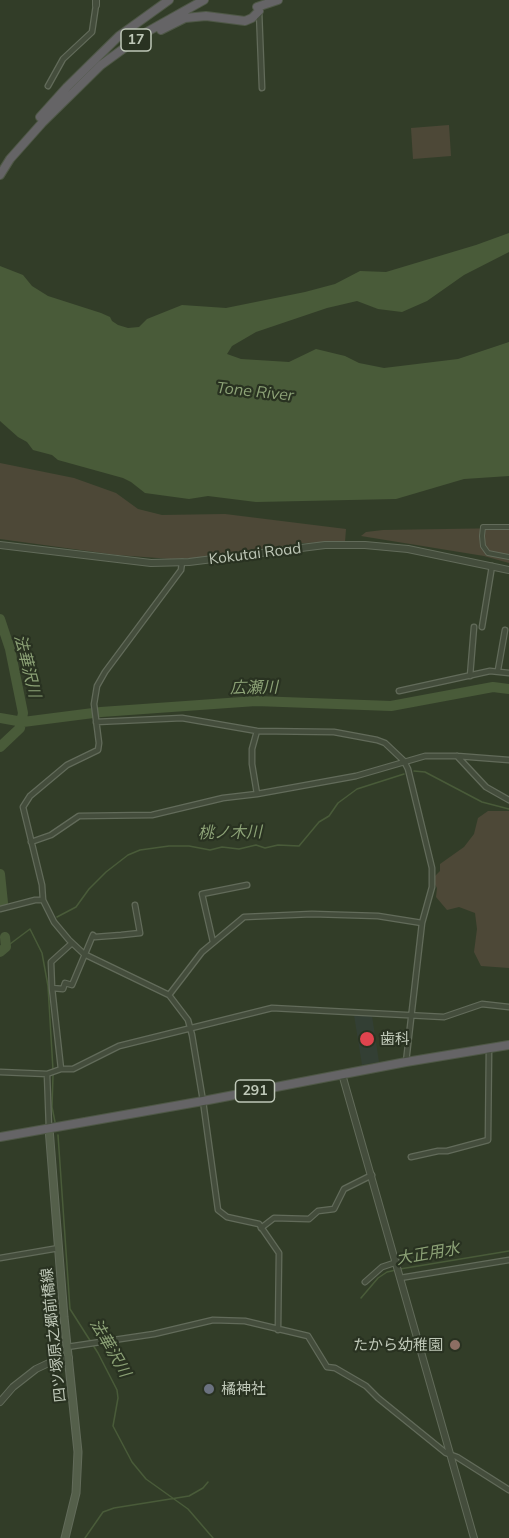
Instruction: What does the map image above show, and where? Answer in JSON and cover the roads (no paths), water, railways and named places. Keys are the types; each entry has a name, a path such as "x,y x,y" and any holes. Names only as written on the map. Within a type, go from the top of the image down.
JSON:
{"highway":[{"path":"71,88 119,36 169,0"},
{"name":"17","path":"0,175 10,159 71,88 111,57 170,18 204,0"},
{"path":"111,57 129,50 185,18 206,16 245,21 252,18 257,6 278,0"},
{"name":"291","path":"0,1137 509,1045"}],"main road":[{"name":"四ツ塚原之郷前橋線","path":"49,1128 58,1248 76,1420 78,1471 74,1504 65,1538"}],"street":[{"path":"48,86 63,59 92,32 96,3"},
{"path":"257,6 262,88"},
{"path":"509,527 483,527 482,536 483,546 488,553 509,557"},
{"name":"Kokutai Road","path":"0,544 136,561 182,562 325,545 366,545 408,549 509,570"},
{"path":"182,562 181,570 100,680 95,692 94,708 98,750 67,765 24,803 23,807 42,885 43,900 50,915 72,943 84,954 169,995 188,1020 203,1101 218,1210 227,1217 259,1224 279,1253 278,1330"},
{"path":"482,627 492,566"},
{"path":"470,676 474,627"},
{"path":"498,670 505,630"},
{"path":"399,691 498,670 509,672"},
{"path":"96,721 182,718 257,730 334,732 385,743 404,761 420,812 432,868 432,887 422,923 406,1062"},
{"path":"257,730 252,749 257,794"},
{"path":"31,842 51,835 79,816 153,815 223,798 356,776 424,756 509,760"},
{"path":"457,756 486,787 509,800"},
{"path":"213,942 202,894 247,885"},
{"path":"0,909 43,900"},
{"path":"52,988 63,989 65,983 72,985 93,935 95,937 140,933 135,905"},
{"path":"169,995 213,942 244,917 312,914 378,916 422,923"},
{"path":"61,1070 51,962 72,943"},
{"path":"0,1072 47,1074 74,1069 119,1046 272,1008 444,1017 482,1004 509,1007"},
{"path":"411,1157 447,1151 488,1140 489,1049"},
{"path":"47,1074 49,1128"},
{"path":"342,1074 474,1538"},
{"path":"261,1228 274,1218 309,1219 318,1211 334,1209 345,1189 372,1175"},
{"path":"0,1258 58,1248"},
{"path":"400,1278 509,1260"},
{"path":"365,1282 382,1267 397,1262"},
{"path":"68,1347 154,1334 213,1320 245,1321 308,1336 327,1367 335,1368 366,1386 446,1454 457,1457 509,1490"},
{"path":"0,1402 13,1387 36,1369 53,1361 69,1358"}],"water":[{"name":"Tone River","path":"509,233 509,252 464,275 427,301 402,312 378,309 357,301 327,308 256,332 232,346 227,354 241,359 289,362 316,349 345,356 359,363 384,368 458,359 509,342 509,476 464,479 396,499 256,502 208,496 189,499 145,493 123,478 58,460 52,455 33,450 27,442 0,421 0,266 23,275 32,286 48,296 101,313 110,317 118,325 128,328 139,327 147,319 182,305 226,308 305,292 335,284 360,271 386,272"}],"waterway":[{"name":"法華沢川","path":"0,619 10,649 23,713 20,728 0,747"},
{"name":"広瀬川","path":"0,718 23,722 101,712 256,701 391,706 493,687 509,689"},
{"name":"桃ノ木川","path":"414,771 425,772 482,802 509,809"},
{"name":"桃ノ木川","path":"57,917 76,907 89,889 106,872 128,855 140,850 169,846 189,846 210,850 222,847 239,849 256,845 265,848 278,845 299,846 319,822 329,816 338,803 357,789 404,774"},
{"name":"法華沢川","path":"0,874 3,903"},
{"name":"法華沢川","path":"6,947 30,929 42,953 48,986 53,1070"},
{"name":"桃ノ木川","path":"0,952 6,947 5,937"},
{"name":"法華沢川","path":"53,1075 52,1107 55,1122"},
{"name":"法華沢川","path":"58,1135 70,1309 98,1353 117,1390 118,1398 113,1426 132,1462 146,1479 188,1509 213,1538"},
{"name":"大正用水","path":"400,1269 509,1251"},
{"name":"大正用水","path":"361,1298 378,1278 387,1272 396,1270"},
{"name":"大正用水","path":"85,1538 103,1512 114,1508 189,1496 203,1488 208,1482"}],"place":[{"name":"歯科","path":"367,1039"},
{"name":"たから幼稚園","path":"455,1345"},
{"name":"橘神社","path":"209,1389"}]}
